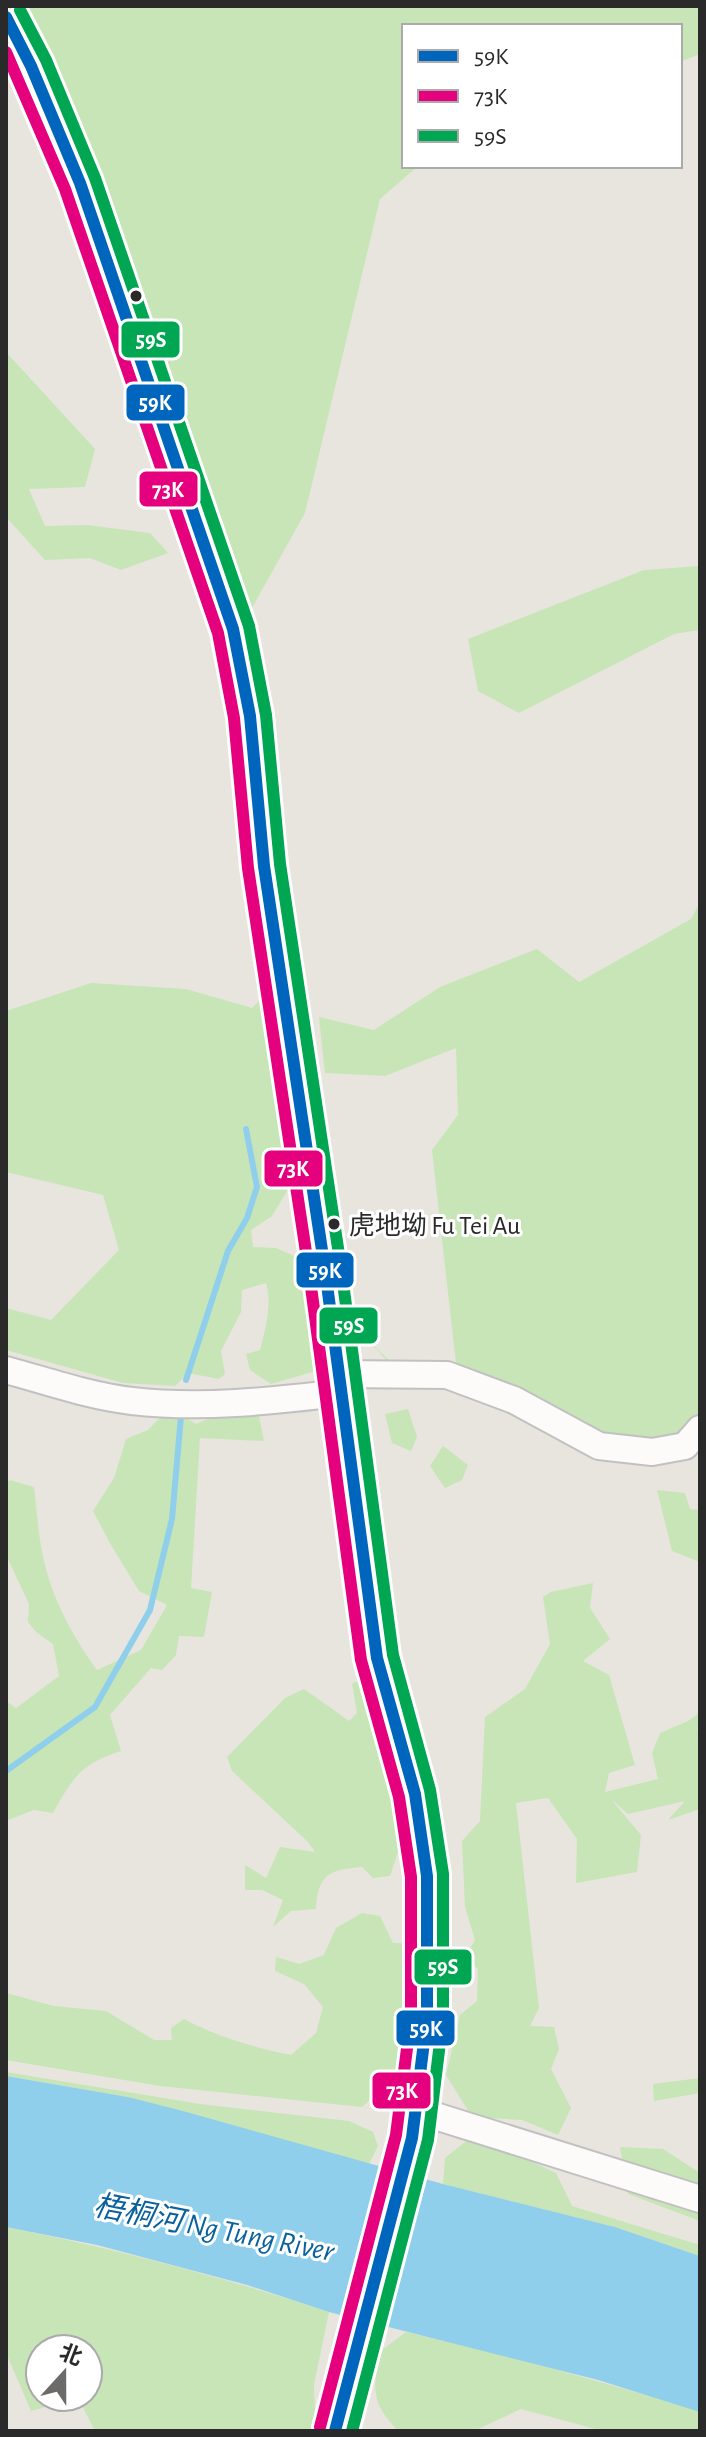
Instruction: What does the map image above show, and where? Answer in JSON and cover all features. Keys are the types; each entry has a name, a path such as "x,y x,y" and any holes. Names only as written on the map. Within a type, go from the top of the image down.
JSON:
{"main road":[{"path":"6,17 31,66 80,183 233,629 250,716 264,866 377,1658 415,1794 427,1876 427,2018 414,2124 335,2431"}],"street":[{"path":"6,1370 98,1394 154,1403 244,1404 340,1383 447,1375 514,1400 599,1446 652,1452 685,1446 700,1429"},
{"path":"414,2124 700,2199"}],"green space":[{"path":"15,6 700,6 700,54 682,61 682,24 402,24 402,168 416,168 380,199 305,513 248,615 93,167 61,88"},
{"path":"6,352 95,449 85,487 29,489 45,526 87,525 150,533 168,553 121,570 90,558 45,560 6,517"},
{"path":"700,566 700,630 674,634 519,713 478,691 468,639 644,570"},
{"path":"700,903 700,1424 676,1448 605,1447 447,1371 393,1371 372,1344 395,1366 456,1364 432,1150 458,1115 456,1048 385,1076 325,1073 319,1017 374,1030 440,987 537,949 579,982 691,919"},
{"path":"91,983 186,989 252,1008 269,991 276,1046 277,1115 289,1188 272,1216 251,1230 253,1247 276,1248 309,1262 326,1368 271,1384 250,1370 246,1354 260,1350 266,1325 266,1283 242,1290 241,1312 221,1351 225,1374 219,1379 188,1373 175,1386 123,1383 6,1350 6,1308 51,1320 119,1250 103,1195 6,1172 6,1011"},
{"path":"169,1408 196,1424 234,1408 259,1416 264,1441 200,1438 191,1588 212,1592 204,1637 179,1636 176,1655 162,1670 151,1668 110,1715 121,1751 96,1761 80,1773 53,1813 34,1810 6,1821 6,1701 16,1708 59,1676 53,1644 28,1622 29,1604 6,1555 6,1483 10,1480 34,1487 41,1548 51,1586 71,1630 97,1670 141,1650 167,1605 139,1591 93,1511 114,1478 126,1439 148,1430"},
{"path":"408,1409 417,1437 411,1451 392,1443 385,1414"},
{"path":"443,1446 468,1465 462,1480 445,1488 430,1466"},
{"path":"657,1490 685,1493 690,1509 700,1510 700,1562 672,1551"},
{"path":"593,1583 590,1608 610,1639 583,1661 609,1675 635,1765 609,1773 605,1792 658,1779 652,1753 660,1733 700,1712 700,1726 697,1728 700,1735 700,1809 668,1820 685,1801 628,1814 611,1799 641,1835 637,1872 576,1883 577,1839 548,1798 516,1803 539,2008 530,2026 554,2027 559,2049 551,2069 571,2108 558,2135 522,2120 472,2117 446,2075 460,2015 477,2001 478,1969 465,1957 475,1940 465,1907 462,1841 480,1821 485,1717 525,1689 550,1644 543,1597 551,1592"},
{"path":"376,1677 386,1750 405,1830 390,1876 373,1878 362,1867 334,1872 323,1881 316,1909 291,1911 273,1927 283,1900 262,1890 245,1890 245,1865 266,1878 280,1847 315,1852 232,1771 227,1757 285,1698 304,1689 349,1721 357,1713 352,1683"},
{"path":"362,1913 380,1916 393,1943 421,1944 415,2040 388,2084 362,2107 160,2086 6,2060 6,1993 54,2006 106,2011 154,2040 172,2040 171,2028 184,2019 236,2041 291,2055 316,2033 323,2007 304,1984 275,1971 276,1957 299,1964 324,1955 336,1928"},
{"path":"6,2072 200,2104 349,2121 373,2132 378,2146 369,2164 128,2097 6,2076"},
{"path":"700,2078 700,2093 654,2101 653,2084"},
{"path":"474,2135 556,2173 572,2206 700,2245 700,2256 615,2227 443,2184 445,2158"},
{"path":"620,2147 663,2149 700,2173 700,2221 628,2194"},
{"path":"6,2227 169,2265 329,2312 314,2385 315,2417 310,2431 95,2431 86,2413 104,2413 104,2333 24,2333 24,2395 6,2353"},
{"path":"406,2332 497,2353 685,2406 700,2412 700,2431 603,2431 521,2409 474,2431 398,2431 382,2411 375,2384 382,2350"}],"water":[{"name":"梧桐河 Ng Tung River","path":"6,2076 128,2097 183,2111 443,2184 615,2227 700,2256 700,2412 598,2380 329,2312 247,2285 97,2245 6,2227"}],"waterway":[{"path":"186,1380 228,1251 247,1218 257,1187 246,1129"},
{"path":"6,1771 95,1707 150,1610 172,1519 181,1416"}],"transit line":[{"name":"59S","path":"20,10 46,60 95,178 249,626 266,715 280,864 341,1268 393,1655 430,1790 443,1874 443,2018 428,2140 352,2431"},
{"name":"59K","path":"6,17 31,66 80,183 233,629 250,716 264,866 325,1270 377,1658 415,1794 427,1876 427,2018 412,2138 335,2431"},
{"name":"73K","path":"6,52 65,189 218,633 234,718 248,868 309,1272 361,1660 399,1797 411,1877 411,2017 396,2135 320,2427"}],"place":[{"name":"虎地坳 Fu Tei Au","path":"334,1224"}]}
